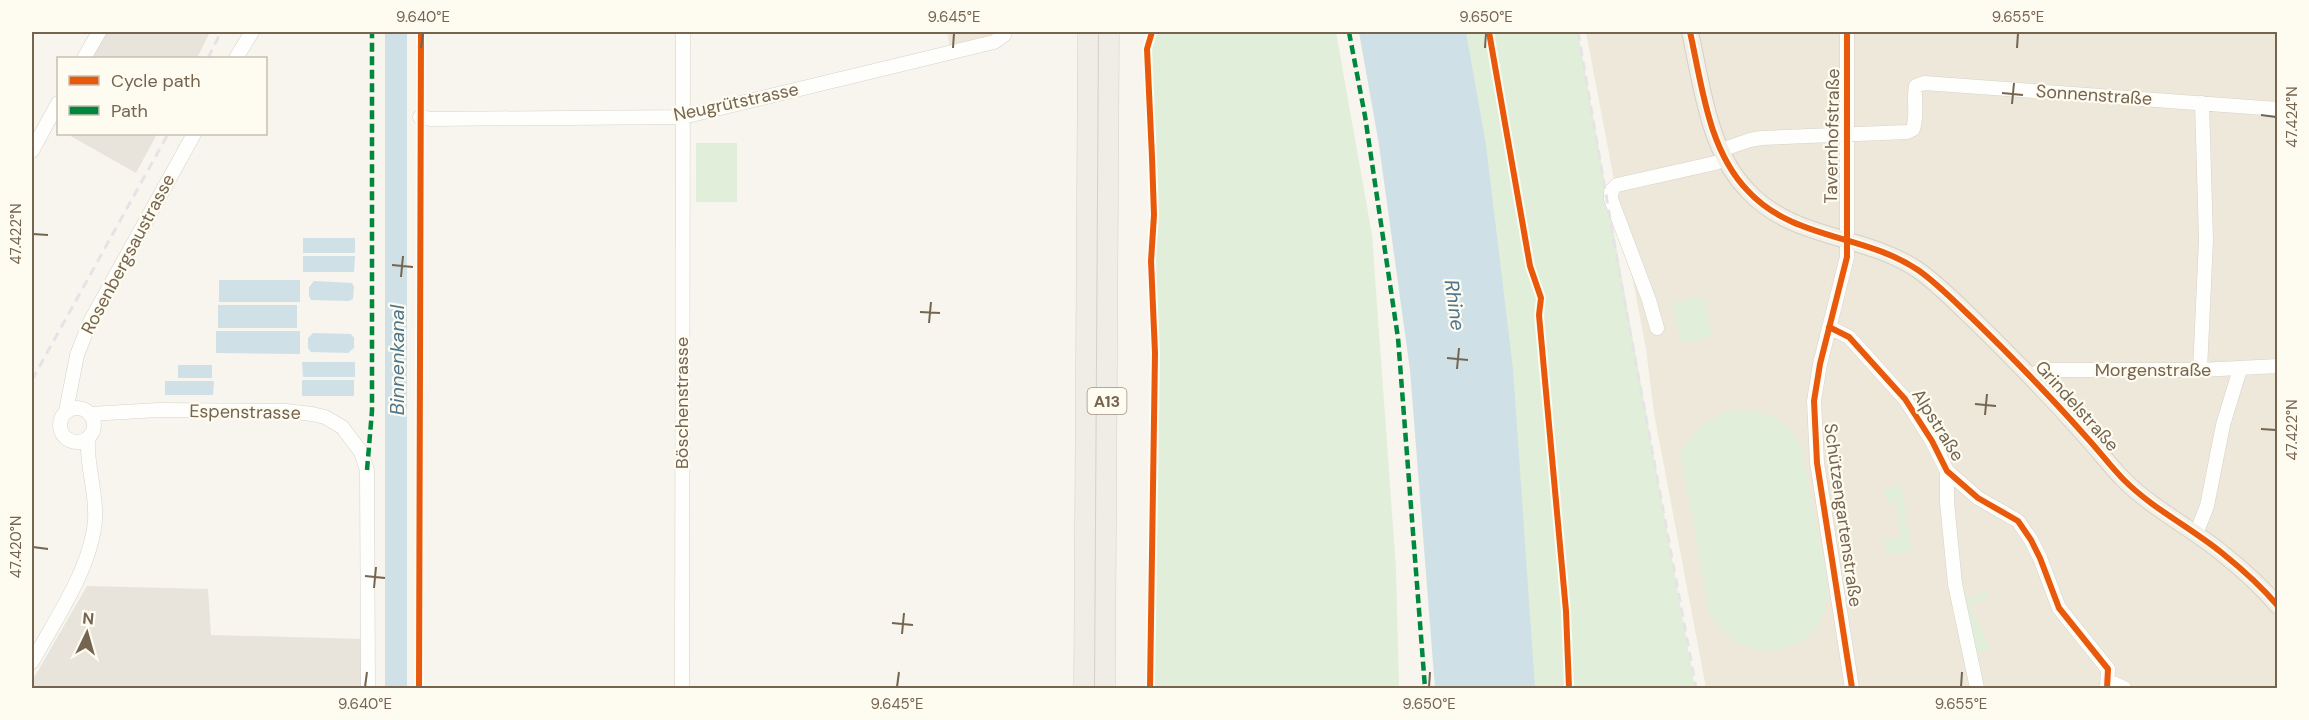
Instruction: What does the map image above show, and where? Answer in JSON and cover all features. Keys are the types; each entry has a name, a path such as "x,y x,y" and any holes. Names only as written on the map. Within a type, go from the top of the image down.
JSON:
{"highway":[{"name":"A13","path":"1084,688 1088,32"},
{"name":"A13","path":"1105,688 1109,32"}],"main road":[{"name":"Grindelstraße","path":"1690,32 1710,119 1733,174 1748,192 1775,214 1800,226 1893,255 1921,273 1951,297 2030,376 2125,480 2149,501 2223,553 2275,596"}],"street":[{"path":"238,57 252,32"},
{"name":"Böschenstrasse","path":"681,688 683,32"},
{"name":"Neugrütstrasse","path":"420,117 431,119 683,117 994,42 1005,32"},
{"name":"Tavernhofstraße","path":"1848,32 1846,226 1848,241"},
{"path":"84,57 93,34"},
{"name":"Sonnenstraße","path":"1848,134 1907,132 1913,129 1915,123 1914,94 1916,86 1924,83 2277,109"},
{"path":"2200,370 2205,240 2202,102"},
{"path":"32,151 57,105"},
{"name":"Tavernhofstraße","path":"1658,328 1611,199 1611,191 1617,185 1715,163 1723,154 1761,138 1848,134"},
{"name":"Rosenbergsaustrasse","path":"66,411 80,345 90,322 193,135"},
{"name":"Schützengartenstraße","path":"1848,241 1844,273 1820,364 1814,401 1815,444 1852,688"},
{"name":"Alpstraße","path":"1829,327 1849,337 1900,392 1927,433 1947,471 1978,498 2018,521 2037,552 2059,608 2108,669 2108,685"},
{"name":"Morgenstraße","path":"2030,376 2042,370 2200,370 2277,366"},
{"name":"Morgenstraße","path":"2196,534 2207,506 2223,424 2240,369"},
{"path":"32,663 81,571 90,544 94,521 94,502 87,464 90,435 94,422 87,412 73,378"},
{"path":"87,412 75,408 66,411 60,420 64,436 73,442 87,464"},
{"name":"Espenstrasse","path":"87,412 158,410 299,412 326,417 342,427 362,452 368,470 368,688"},
{"name":"Espenstrasse","path":"90,435 127,412"},
{"path":"73,442 83,441 90,435"},
{"name":"Alpstraße","path":"1947,471 1947,501 1957,595 1977,688"},
{"path":"2108,685 2124,688"}],"shaded area":[{"path":"105,32 210,32 198,57 91,57"},
{"path":"947,32 999,32 997,35 950,48"},
{"path":"1586,32 2277,32 2277,688 1706,688 1654,413 1646,349"},
{"path":"69,135 156,135 136,173"},
{"path":"87,586 208,589 211,635 364,639 363,688 32,688 32,681"}],"green space":[{"path":"1152,32 1336,32 1372,235 1396,569 1399,688 1150,688 1155,353 1151,261 1154,215 1147,49"},
{"path":"1464,32 1578,32 1695,688 1534,688"},
{"path":"696,143 737,143 737,202 696,202"},
{"path":"1704,296 1712,336 1681,343 1672,303"},
{"path":"1749,410 1780,420 1801,446 1829,589 1823,615 1815,629 1800,642 1781,649 1751,649 1724,632 1710,617 1680,452 1702,425 1725,411"},
{"path":"1901,485 1912,551 1887,554 1884,540 1901,537 1896,502 1887,503 1884,488"},
{"path":"1986,591 1989,597 1970,605 1990,648 1973,656 1962,601"}],"water":[{"name":"Binnenkanal","path":"385,32 407,32 407,688 385,688"},
{"name":"Rhine","path":"1359,32 1466,32 1486,145 1513,369 1535,688 1435,688 1410,370 1379,145"},
{"path":"303,238 355,238 355,253 303,253"},
{"path":"303,256 355,256 354,272 303,272"},
{"path":"219,280 300,280 300,302 219,302"},
{"path":"314,281 352,283 353,299 349,301 311,300 309,287"},
{"path":"218,305 297,305 297,328 218,328"},
{"path":"216,331 300,331 300,354 216,353"},
{"path":"313,333 351,334 354,338 354,348 348,353 311,352 308,348 308,338"},
{"path":"302,362 355,362 355,377 303,377"},
{"path":"178,365 212,365 212,378 178,378"},
{"path":"302,380 354,380 354,396 302,396"},
{"path":"165,381 214,381 213,395 165,395"}],"railway":[{"path":"208,57 221,32"},
{"path":"1578,32 1622,288 1696,688"},
{"path":"32,380 167,135"}],"marked path":[{"path":"367,470 372,411 372,32"},
{"path":"1349,32 1365,116 1398,338 1425,688"}],"cycle path":[{"path":"419,688 421,32"},
{"path":"1150,688 1155,353 1151,261 1154,215 1147,49 1152,32"},
{"path":"1489,32 1530,266 1541,298 1539,315 1566,611 1569,688"},
{"path":"1690,32 1703,95 1715,137 1735,175 1748,191 1766,207 1786,219 1875,249 1897,258 1925,275 2031,377 2124,480 2147,500 2229,559 2278,606"},
{"path":"1847,32 1847,257 1820,364 1814,401 1817,463 1852,688"},
{"path":"1829,327 1849,337 1905,399 1932,441 1947,471 1978,498 2018,521 2040,558 2059,608 2108,669 2107,688"}]}
